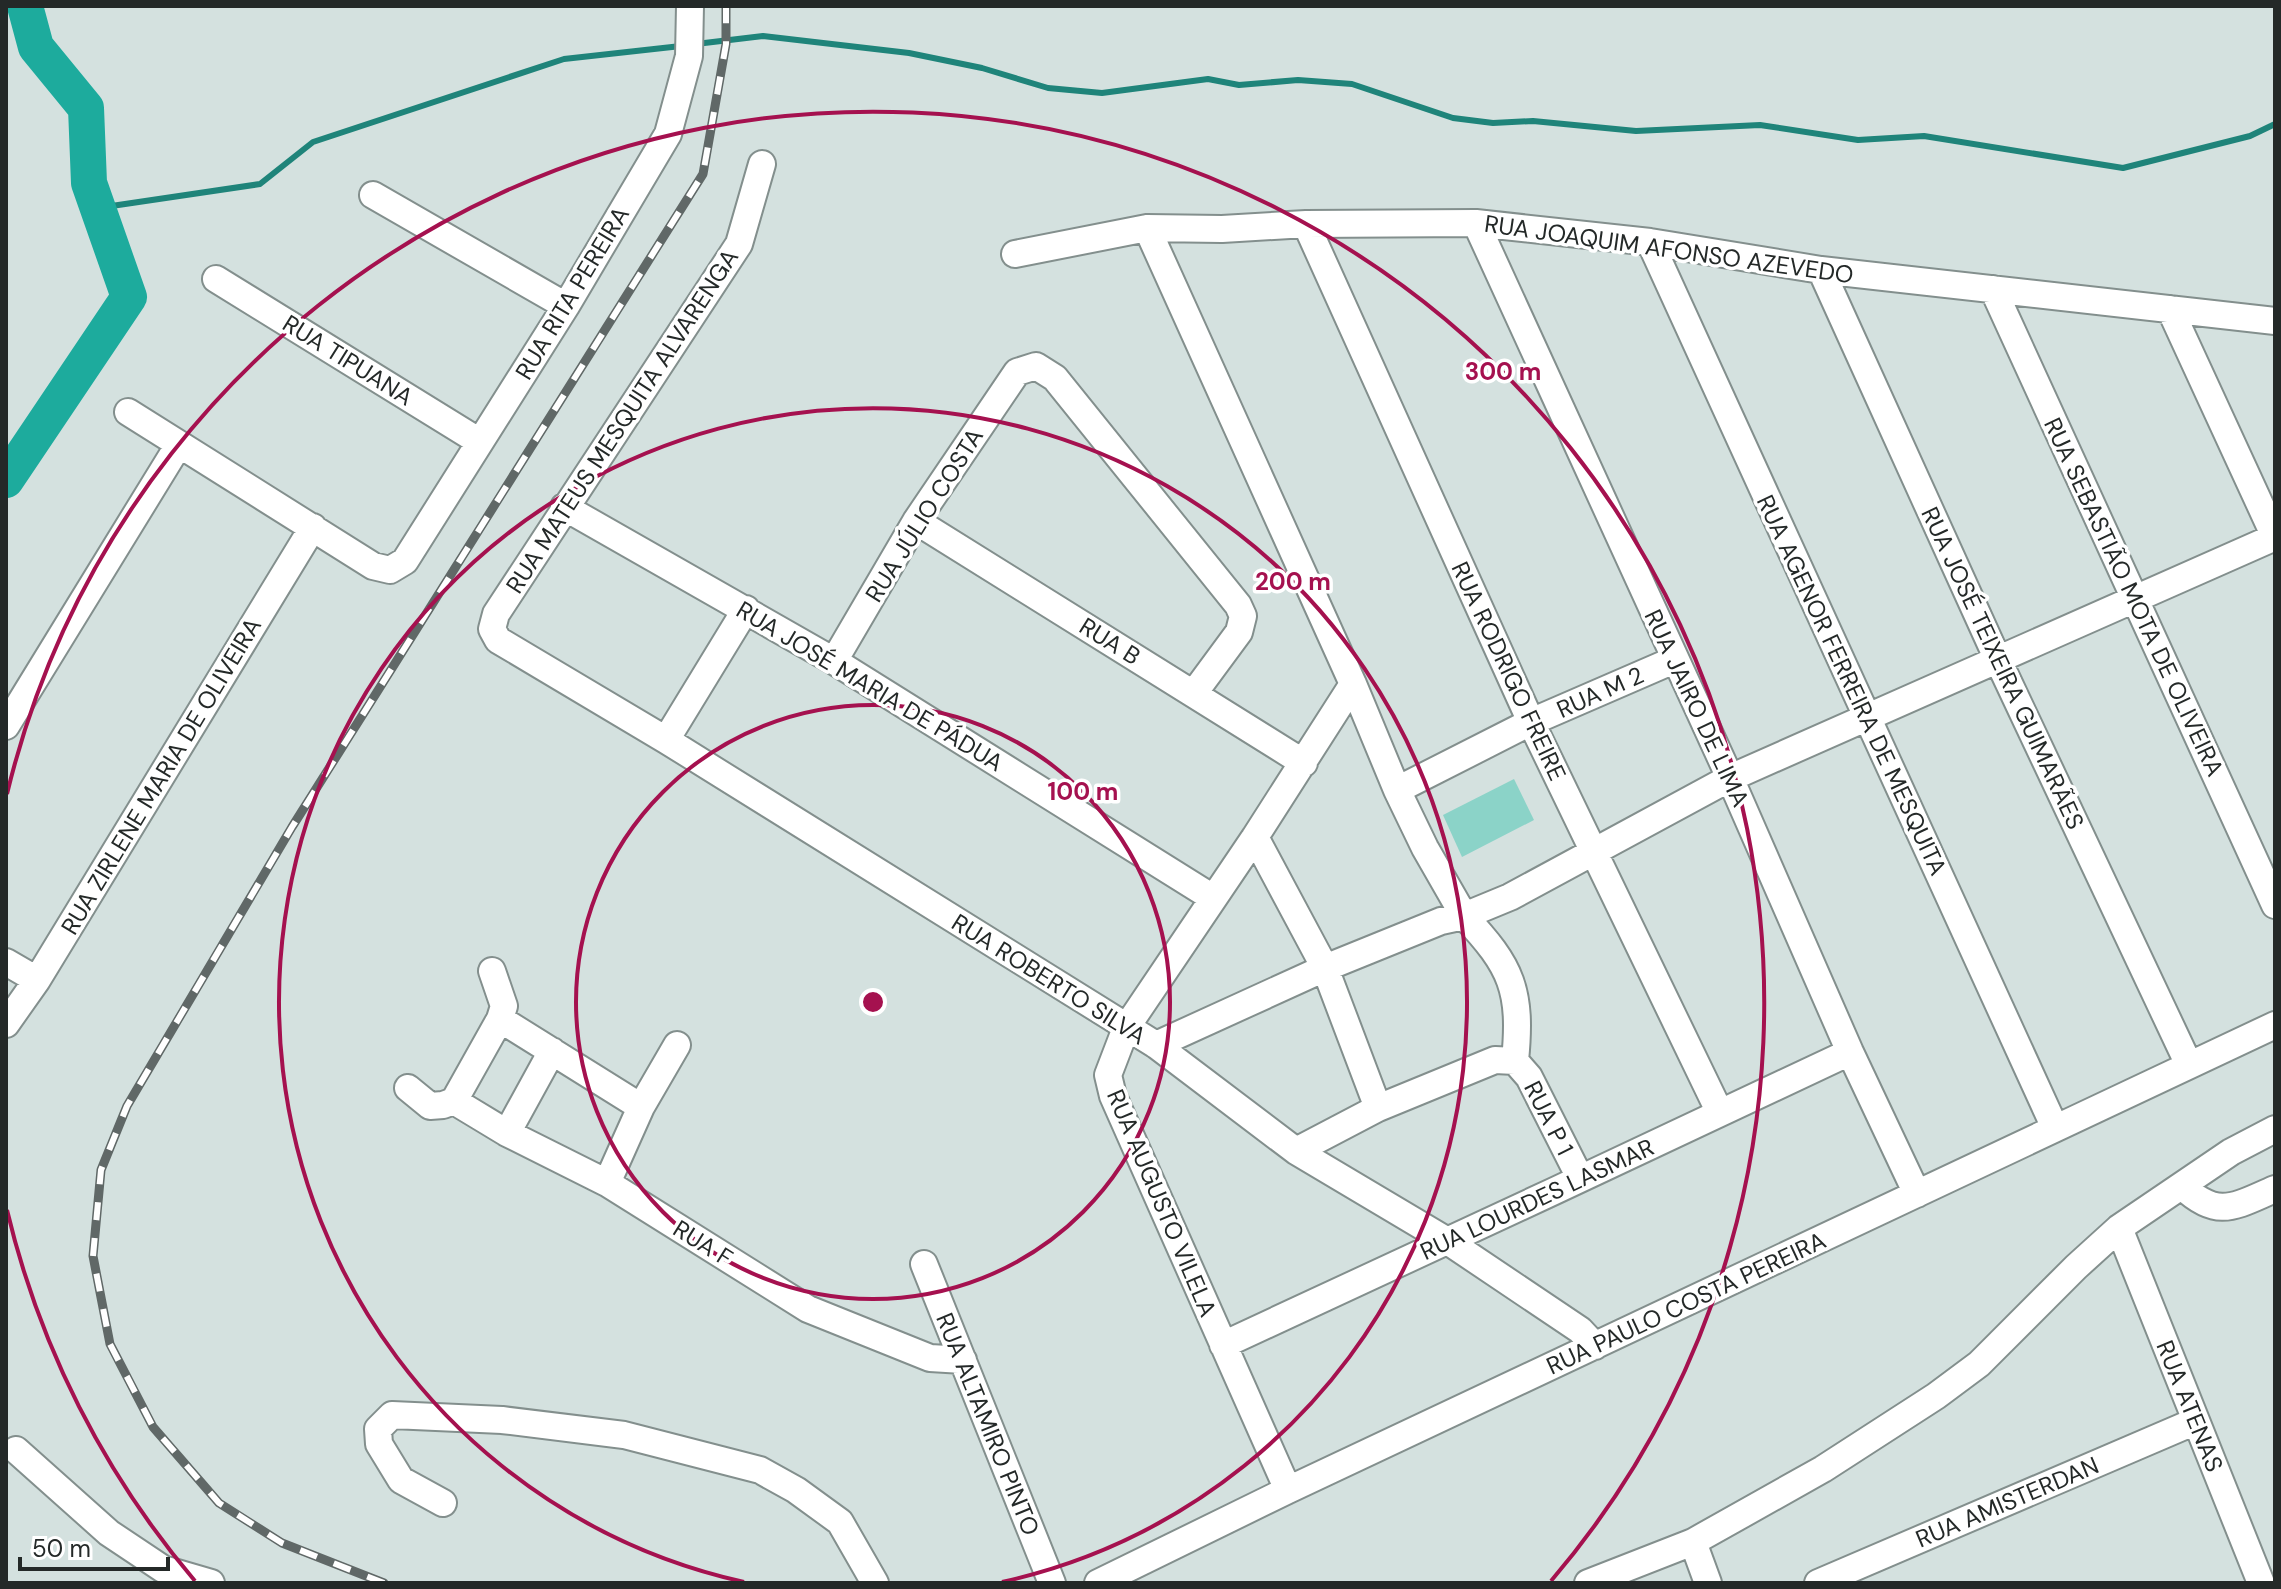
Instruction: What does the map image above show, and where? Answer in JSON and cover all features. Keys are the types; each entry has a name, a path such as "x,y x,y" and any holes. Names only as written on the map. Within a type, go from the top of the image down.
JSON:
{"street":[{"name":"RUA RITA PEREIRA","path":"313,527 373,566 390,570 405,561 566,306 668,134 689,56 690,6"},
{"name":"RUA MATEUS MESQUITA ALVARENGA","path":"492,629 496,614 564,507 739,244 762,164"},
{"path":"373,195 566,306"},
{"name":"RUA JOAQUIM AFONSO AZEVEDO","path":"1015,254 1147,228 1476,223 1650,242 1821,270 2275,321"},
{"name":"RUA JAIRO DE LIMA","path":"1476,223 1917,1194"},
{"name":"RUA RODRIGO FREIRE","path":"1306,224 1531,722 1720,1113"},
{"path":"1147,228 1353,684 1397,790 1425,848 1464,916 1488,942 1515,992 1519,1015 1515,1061 1495,1060 1378,1108 1296,1151"},
{"name":"RUA AGENOR FERREIRA DE MESQUITA","path":"1650,242 2055,1128"},
{"name":"RUA JOSÉ TEIXEIRA GUIMARÃES","path":"1821,270 1998,660 2189,1065"},
{"name":"RUA TIPUANA","path":"216,279 480,442"},
{"name":"RUA SEBASTIÃO MOTA DE OLIVEIRA","path":"1993,289 2275,905"},
{"path":"1156,1045 1325,968 1510,897 1730,778 2275,537 2170,309"},
{"name":"RUA JÚLIO COSTA","path":"834,661 916,521 1017,372 1036,366 1055,378 1238,605 1243,616 1239,632 1194,693"},
{"path":"128,412 178,446 313,527"},
{"path":"6,726 178,446"},
{"name":"RUA JOSÉ MARIA DE PÁDUA","path":"564,507 834,661 1213,898"},
{"name":"RUA B","path":"916,521 1304,763"},
{"name":"RUA ZIRLENE MARIA DE OLIVEIRA","path":"6,1024 37,980 313,527"},
{"path":"666,740 746,609"},
{"name":"RUA ROBERTO SILVA","path":"492,629 498,640 666,740 1156,1045 1296,1151 1449,1242 1580,1330 1595,1346"},
{"name":"RUA M 2","path":"1397,790 1531,722 1674,660"},
{"name":"RUA AUGUSTO VILELA","path":"1288,1490 1113,1096 1108,1075 1126,1028 1304,763 1353,684"},
{"path":"1255,837 1325,968 1378,1108"},
{"path":"6,962 37,980"},
{"path":"408,1088 430,1106 454,1101 500,1019 504,1006 492,971"},
{"path":"500,1019 641,1107"},
{"name":"RUA PAULO COSTA PEREIRA","path":"1098,1583 1288,1490 2275,1025"},
{"path":"607,1183 641,1107 677,1045"},
{"path":"507,1133 552,1051"},
{"name":"RUA LOURDES LASMAR","path":"1223,1345 1850,1052"},
{"name":"RUA P 1","path":"1515,1061 1529,1077 1580,1178"},
{"name":"RUA F","path":"454,1101 507,1133 607,1183 808,1309 930,1358 963,1360"},
{"path":"1588,1583 1628,1576 1693,1542 1823,1469 1947,1388 1979,1364 2119,1228 2231,1152 2275,1129"},
{"path":"2182,1186 2197,1200 2218,1207 2241,1203 2275,1189"},
{"name":"RUA ATENAS","path":"2119,1228 2261,1583"},
{"name":"RUA ALTAMIRO PINTO","path":"924,1264 1052,1583"},
{"path":"443,1503 401,1480 379,1444 378,1429 392,1415 502,1420 624,1435 760,1470 796,1490 840,1522 875,1583"},
{"name":"RUA AMISTERDAN","path":"1818,1583 2196,1421"},
{"path":"16,1450 109,1533 163,1569 211,1583"},
{"path":"1693,1542 1708,1583"}],"green space":[{"path":"1514,779 1534,820 1462,857 1443,815"}],"waterway":[{"path":"6,480 129,297 89,183 86,108 36,47 25,6"},
{"path":"696,44 763,36 909,53 982,68 1048,88 1102,93 1208,79 1239,85 1298,80 1352,84 1453,118 1493,123 1533,121 1636,131 1760,125 1858,140 1924,136 2123,168 2250,136 2275,124"},
{"path":"98,208 260,184 313,142 564,59 681,46"}],"railway":[{"path":"384,1583 282,1543 219,1503 153,1427 110,1344 93,1256 101,1170 127,1106 292,827 703,174 726,44 726,6"}]}
